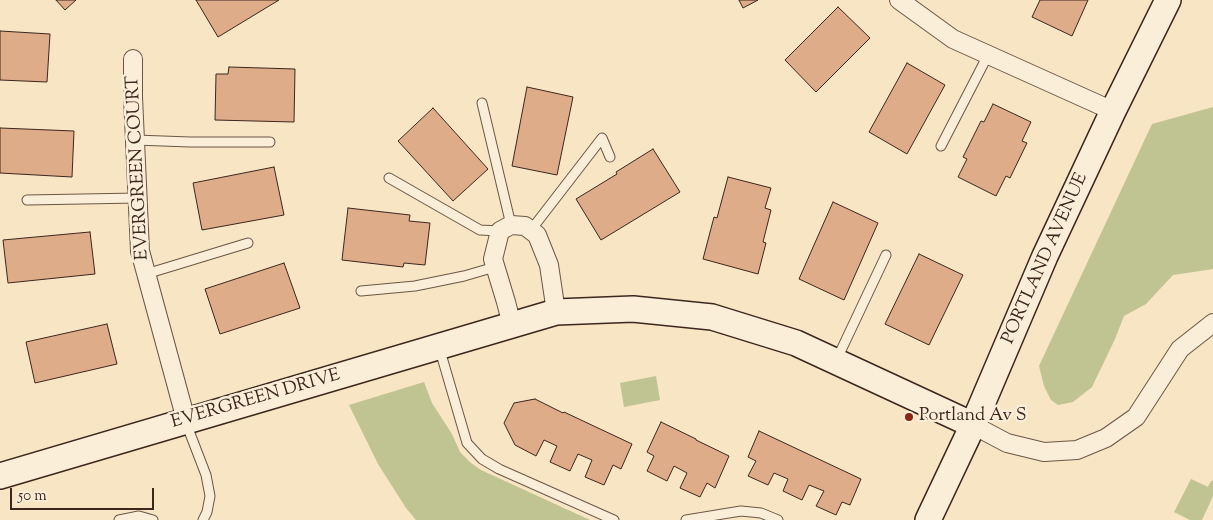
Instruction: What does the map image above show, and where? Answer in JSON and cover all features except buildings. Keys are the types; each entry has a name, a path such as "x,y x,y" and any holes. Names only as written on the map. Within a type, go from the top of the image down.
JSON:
{"street":[{"path":"899,0 953,39 1113,111"},
{"name":"PORTLAND AVENUE","path":"928,520 973,425 1045,256 1113,111 1168,0"},
{"name":"EVERGREEN COURT","path":"133,59 140,251 186,420"},
{"path":"512,325 493,259 506,228 525,226 537,235 549,265 556,312"},
{"name":"EVERGREEN DRIVE","path":"0,476 556,312 633,310 712,316 796,343 973,425"},
{"path":"973,425 1007,443 1044,452 1077,450 1106,438 1136,417 1180,349 1213,323"}],"lane":[{"path":"941,146 988,55"},
{"path":"389,178 480,230 506,228 482,103"},
{"path":"531,230 602,138 610,157"},
{"path":"135,140 270,142"},
{"path":"27,200 138,198"},
{"path":"146,274 248,243"},
{"path":"836,361 886,255"},
{"path":"362,291 415,286 464,276 495,267"},
{"path":"438,346 467,443 482,459 499,469 614,520"},
{"path":"186,420 206,475 210,496 207,512 203,520"},
{"path":"686,520 741,511 761,514 778,520"},
{"path":"120,520 139,516 153,520"}],"green space":[{"path":"1213,107 1213,269 1173,275 1146,304 1124,316 1092,387 1073,402 1058,405 1051,400 1044,386 1039,366 1152,124"},
{"path":"656,376 660,400 624,407 620,383"},
{"path":"424,382 432,403 452,434 460,452 471,463 481,470 590,520 416,520 406,508 378,464 349,405"},
{"path":"1191,479 1208,487 1211,481 1213,481 1213,496 1202,520 1190,520 1174,512"}],"place":[{"name":"Portland Av S","path":"909,417"}]}
